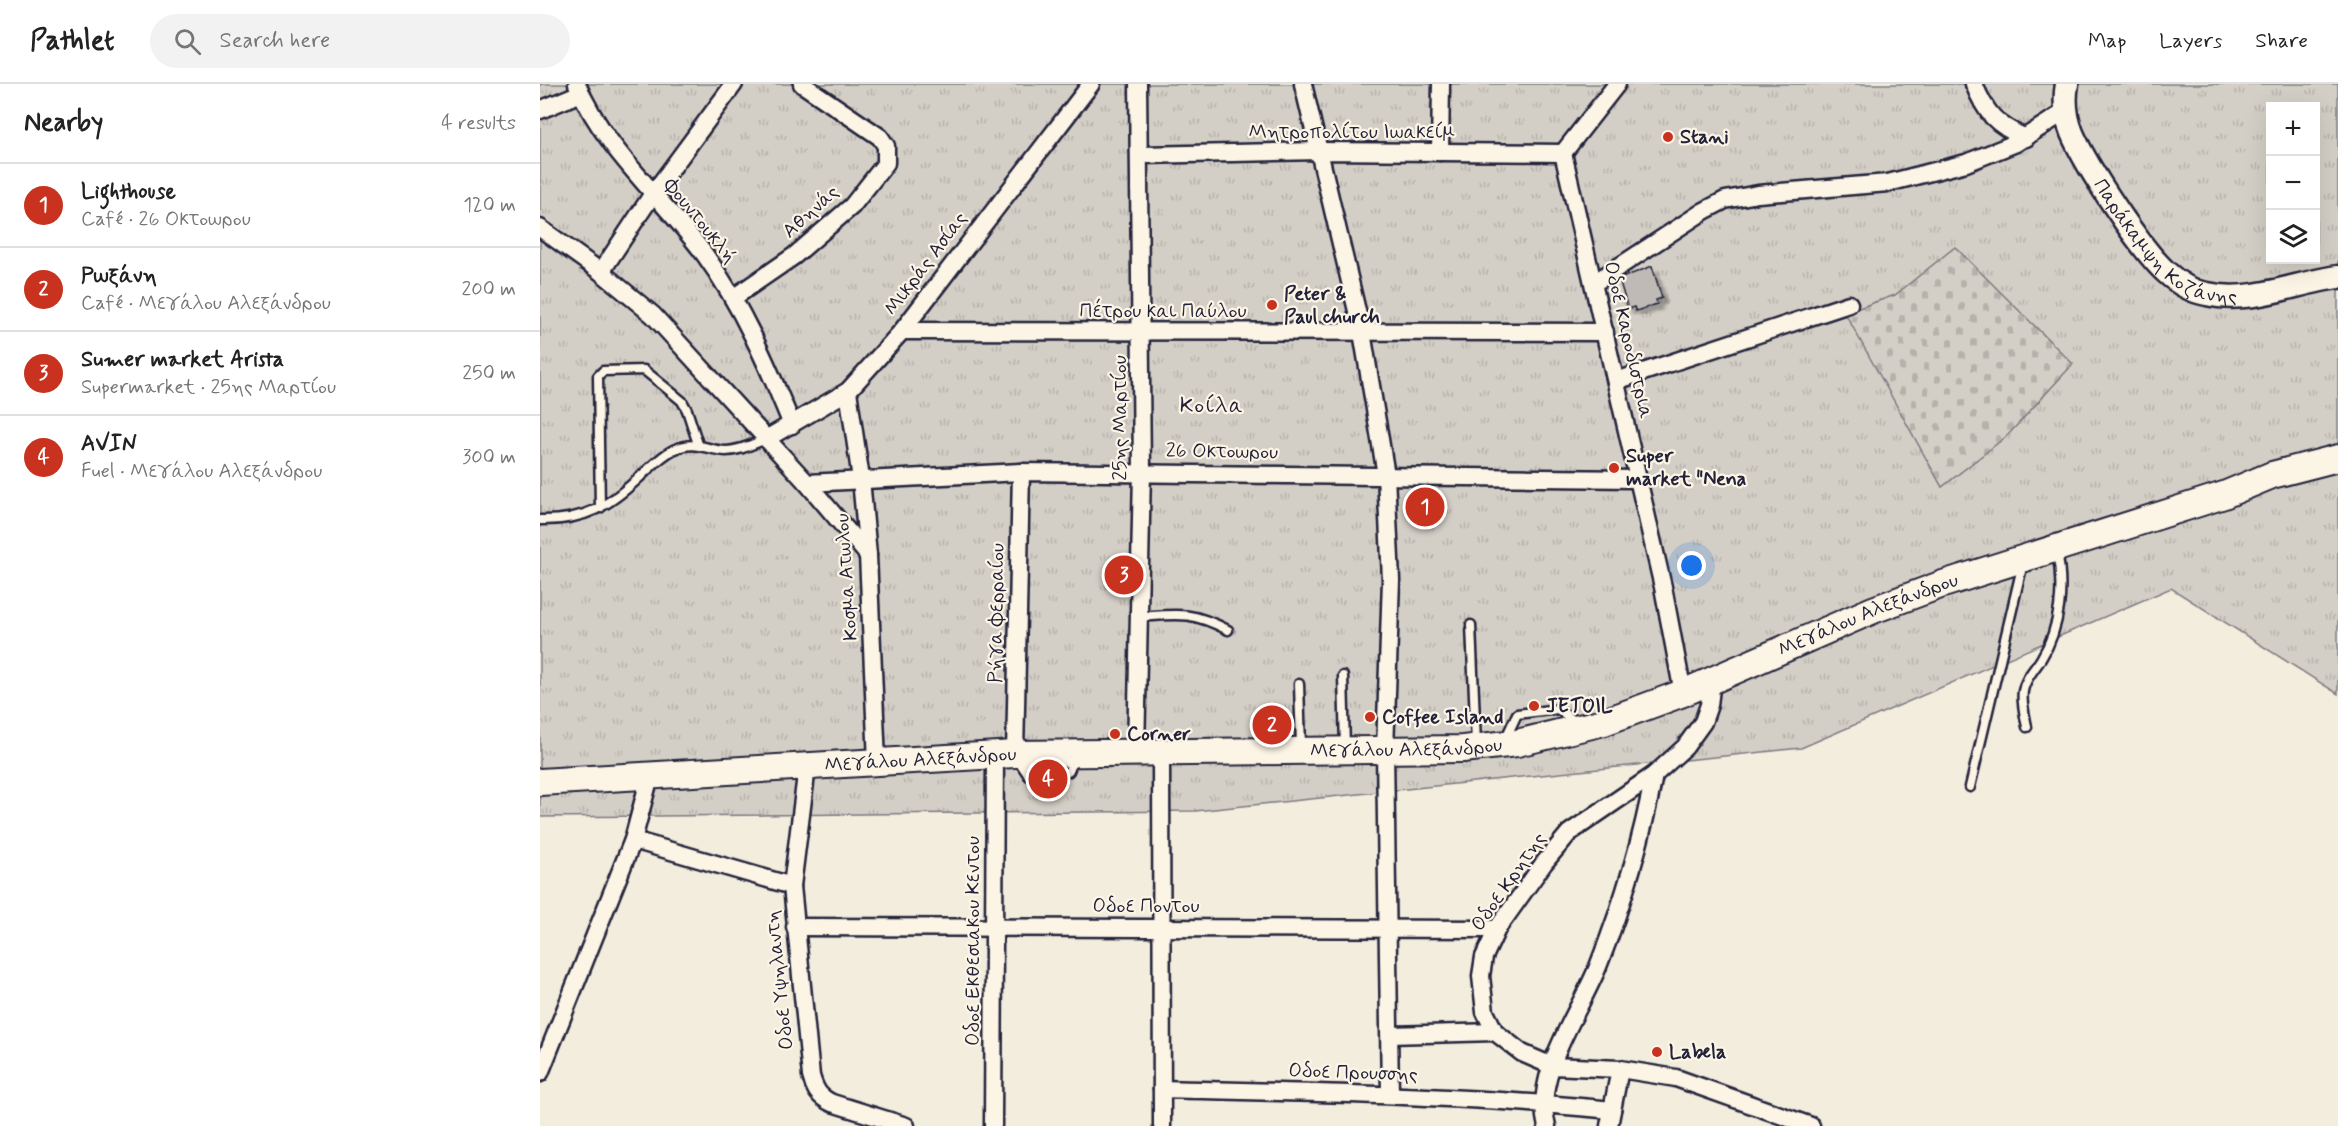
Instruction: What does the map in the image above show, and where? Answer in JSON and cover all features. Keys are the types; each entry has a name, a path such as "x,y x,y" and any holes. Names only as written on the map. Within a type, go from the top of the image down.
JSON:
{"main road":[{"name":"Παράκαμψη Κοζάνης","path":"2067,84 2066,111 2077,144 2150,254 2180,283 2200,293 2227,297 2258,294 2338,277"},
{"path":"2224,495 2272,475 2338,459"},
{"path":"2224,495 2276,486 2338,470"},
{"name":"Μεγάλου Αλεξάνδρου","path":"540,782 1005,755 1385,750 1503,744 1584,728 1683,693 1873,610 2024,556 2224,495"}],"street":[{"path":"601,272 652,195 734,84"},
{"name":"Αθηνάς","path":"733,298 794,256 852,206 886,163 886,146 880,137 802,84"},
{"name":"Μικράς Ασίας","path":"766,439 848,391 902,331 1091,84"},
{"name":"25ης Μαρτίου","path":"1136,753 1142,471 1141,155 1138,84"},
{"path":"1303,84 1362,332 1386,475 1391,580 1385,750 1390,928 1390,1095"},
{"path":"1440,152 1441,84"},
{"path":"1563,153 1617,84"},
{"path":"1974,84 1986,110 1995,121 2004,128 2026,138"},
{"path":"540,110 579,89"},
{"name":"Φουντουκλή","path":"579,89 616,151 704,254 733,298 769,371 792,425"},
{"path":"1594,283 1704,211 1725,200 1888,183 1966,163 2026,138 2066,111"},
{"name":"Μητροπολίτου Ιωακείμ","path":"1141,155 1319,152 1563,153"},
{"name":"Oδοε Καροδιστρια","path":"1563,153 1663,587 1683,693"},
{"path":"540,228 601,272 653,315 807,483 868,555"},
{"path":"1616,381 1849,304"},
{"name":"Πέτρου και Παύλου","path":"902,331 1605,332"},
{"name":"Κοσμα Ατωλου","path":"848,391 861,479 868,555 877,762"},
{"name":"26 Οκτοωρου","path":"807,483 1021,472 1142,471 1637,479"},
{"name":"Ρήγα Φερραίου","path":"1005,755 1021,472"},
{"name":"Oδοε Κρητης","path":"1494,1032 1485,1012 1481,976 1484,957 1497,929 1544,862 1569,833 1594,813 1654,775 1685,747 1703,722 1709,705 1712,680"},
{"path":"1161,752 1162,1126"},
{"name":"Oδοε Εκθεσιακου Κεντου","path":"993,1126 994,927 1005,755"},
{"name":"Oδοε Υψηλαντη","path":"807,767 792,886 815,1090 823,1099 832,1103 906,1126"},
{"path":"1547,1126 1542,1102 1552,1066 1598,966 1617,914 1644,826 1654,775"},
{"path":"540,1073 633,840 650,776"},
{"path":"633,840 792,886"},
{"name":"Oδοε Ποντου","path":"795,927 1497,929"},
{"path":"1390,1035 1494,1032 1522,1053 1552,1066 1620,1069 1676,1078 1811,1126"},
{"path":"1611,1118 1620,1069"},
{"name":"Oδοε Προυσσης","path":"1162,1089 1542,1102 1578,1106 1611,1118"}],"lane":[{"path":"600,508 598,376 603,371 644,370 682,400 698,444"},
{"path":"540,520 564,520 600,508 622,494 662,457 684,446 698,444 733,451 766,439"},
{"path":"2027,727 2022,694 2024,685 2043,657 2055,626 2061,600 2061,573 2056,546"},
{"path":"1970,787 2024,556"},
{"path":"1139,616 1188,613 1206,618 1228,630"},
{"path":"1471,625 1476,747"},
{"path":"1343,676 1345,750"},
{"path":"1299,684 1301,751"},
{"path":"1061,776 1069,771 1075,754"},
{"path":"1005,755 1029,776 1034,777"}],"green space":[{"path":"540,84 2338,84 2338,694 2171,588 1801,748 1195,811 540,817"},
{"path":"1955,247 2073,364 2008,435 1942,487 1845,313 1895,295"}],"building":[{"path":"1652,266 1662,298 1656,300 1657,304 1636,311 1634,307 1628,309 1619,279"}],"place":[{"name":"Stani","path":"1668,137"},
{"name":"Peter & Paul church","path":"1272,305"},
{"name":"Super market \"Nena","path":"1614,468"},
{"name":"Lighthouse","path":"1425,507"},
{"name":"Sumer market Arista","path":"1124,575"},
{"name":"JETOIL","path":"1534,706"},
{"name":"Coffee Island","path":"1370,717"},
{"name":"Ρωξάνη","path":"1272,725"},
{"name":"Corner","path":"1115,734"},
{"name":"AVIN","path":"1048,779"},
{"name":"Labela","path":"1657,1052"}],"district":[{"name":"Κοίλα","path":"1212,406"}]}
